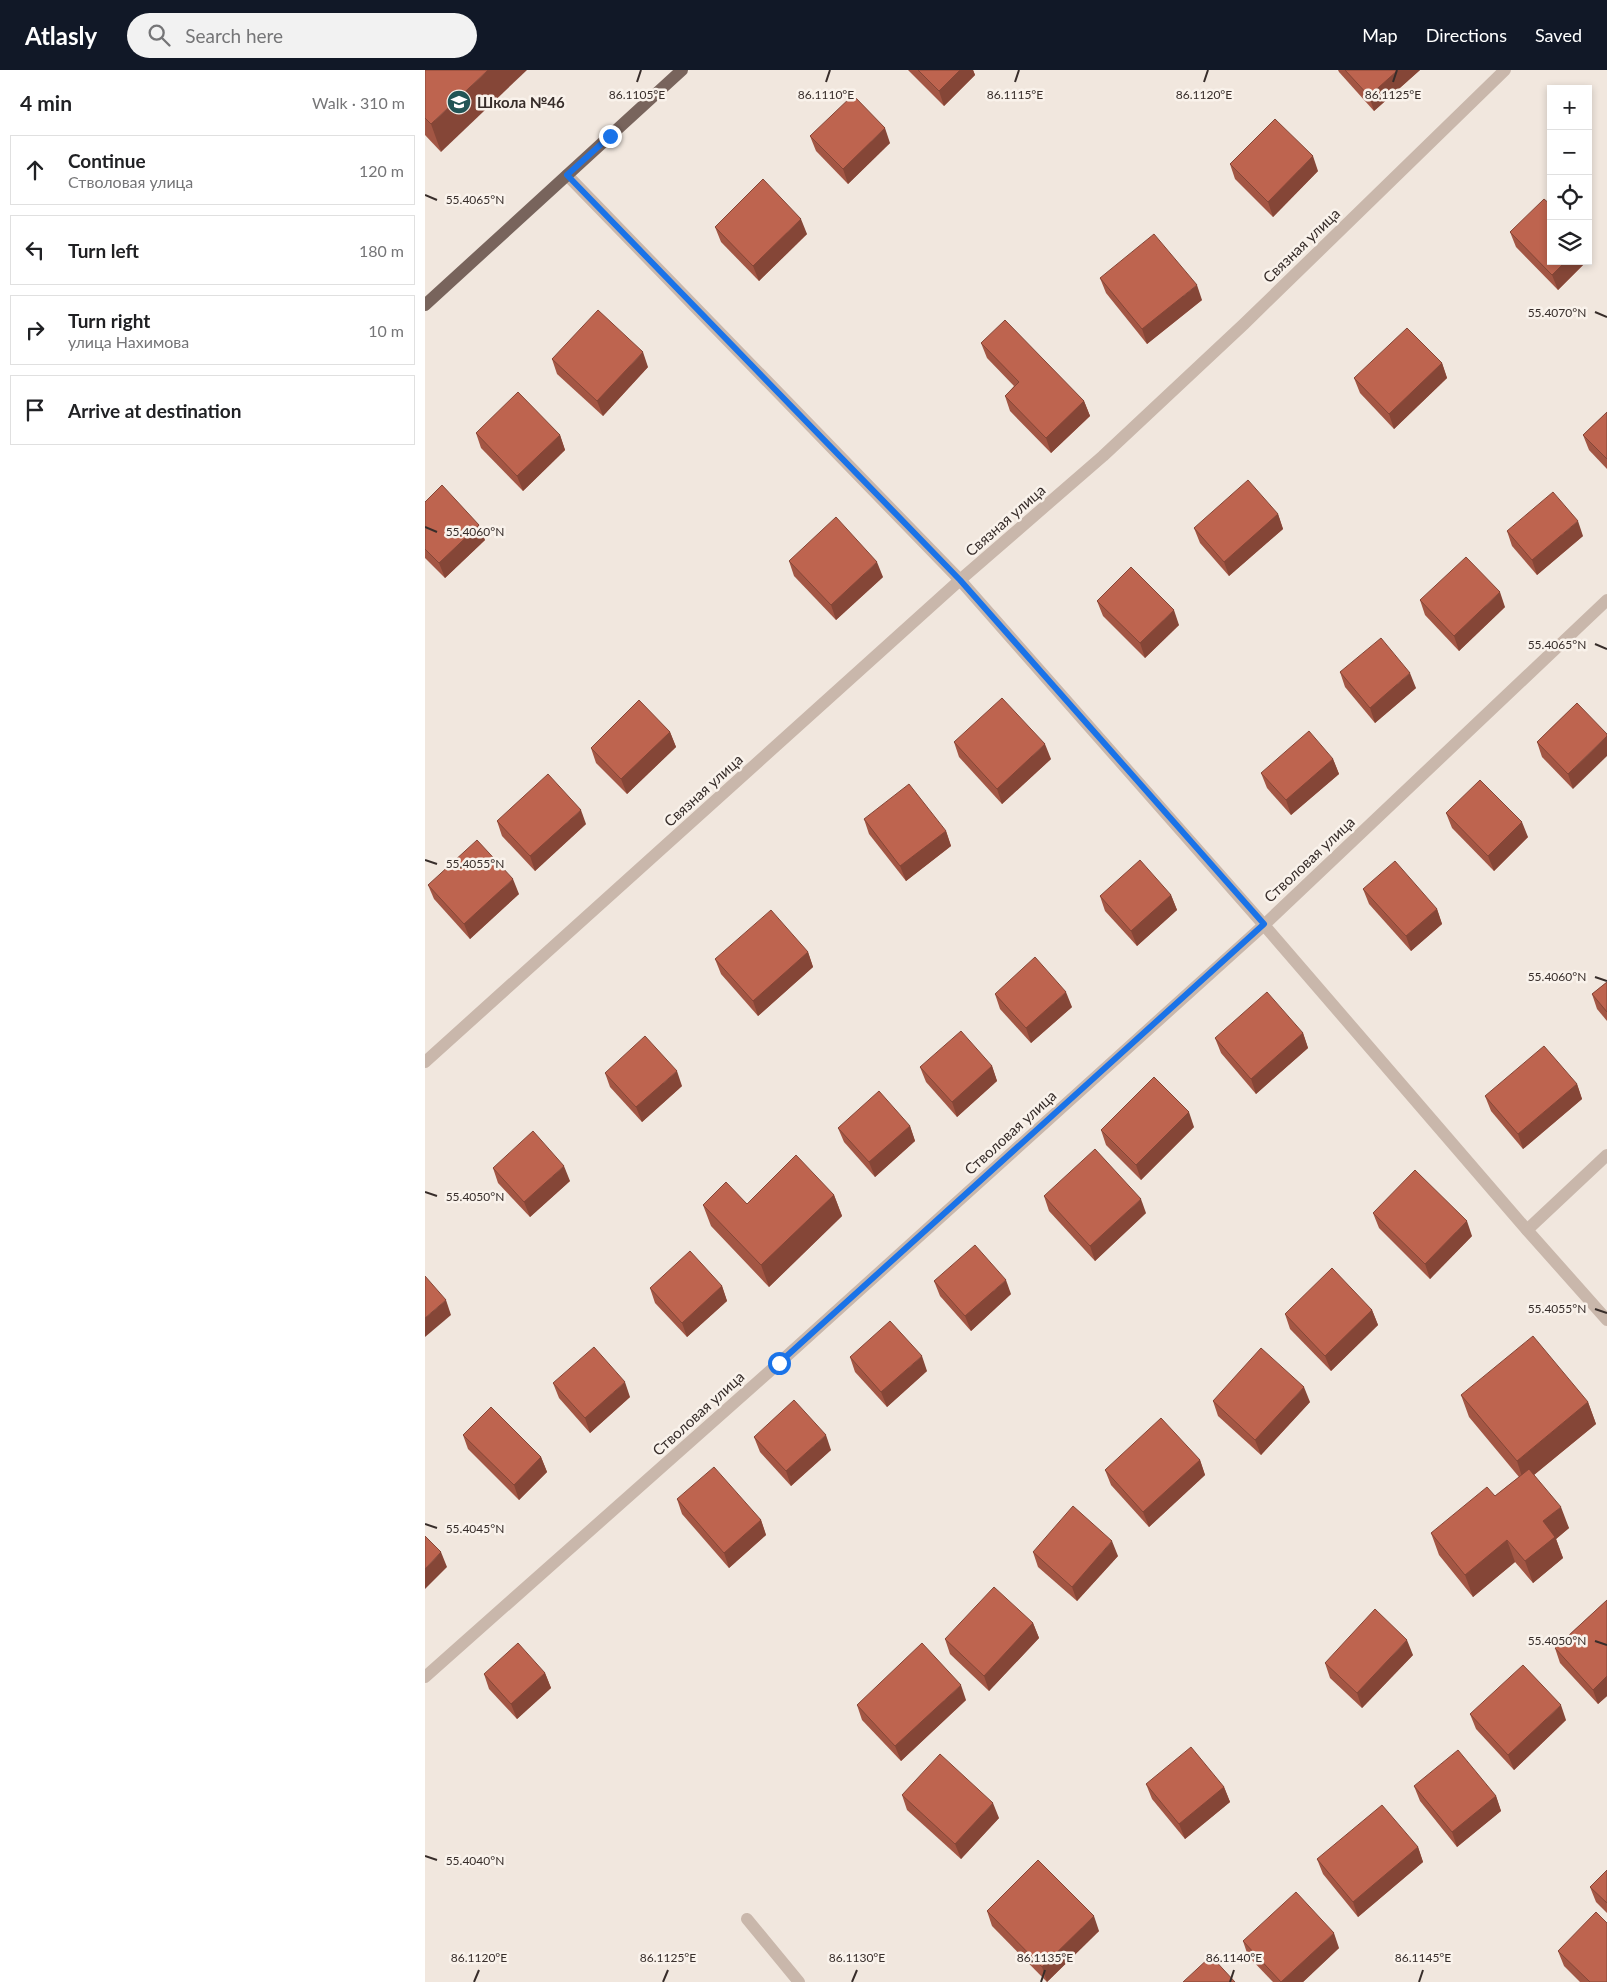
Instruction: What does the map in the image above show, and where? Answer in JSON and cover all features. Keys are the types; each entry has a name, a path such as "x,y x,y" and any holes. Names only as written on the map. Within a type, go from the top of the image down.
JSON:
{"main road":[{"path":"425,304 682,70"}],"street":[{"name":"Связная улица","path":"425,1062 960,580 1103,456 1244,324 1505,70"},
{"path":"567,175 960,580 1264,924 1527,1230 1607,1320"},
{"name":"Стволовая улица","path":"425,1677 772,1369 1264,924 1607,600"},
{"path":"1527,1230 1607,1155"},
{"path":"747,1919 799,1982"}],"building":[{"path":"425,70 488,70 431,124 425,118"},
{"path":"918,70 960,70 939,91"},
{"path":"1345,70 1398,70 1369,96"},
{"path":"853,95 885,128 843,169 810,136"},
{"path":"1275,119 1313,156 1268,202 1230,164"},
{"path":"763,179 801,219 753,266 715,227"},
{"path":"1544,199 1547,202 1547,265 1562,265 1552,275 1510,232"},
{"path":"1154,234 1197,285 1142,329 1100,278"},
{"path":"598,310 643,352 597,401 552,359"},
{"path":"1005,320 1084,401 1046,438 1005,396 1019,382 981,343"},
{"path":"1407,328 1442,363 1389,414 1354,378"},
{"path":"518,392 560,435 517,476 476,433"},
{"path":"1607,412 1607,459 1583,435"},
{"path":"1248,480 1278,514 1224,562 1194,528"},
{"path":"442,485 479,525 439,563 425,549 425,502"},
{"path":"1553,492 1578,521 1532,560 1507,531"},
{"path":"836,517 877,562 831,605 789,561"},
{"path":"1466,557 1500,592 1454,636 1420,600"},
{"path":"1131,567 1174,610 1140,643 1097,601"},
{"path":"1381,638 1410,673 1370,708 1340,672"},
{"path":"1002,698 1045,744 997,789 954,742"},
{"path":"639,700 670,732 621,779 591,748"},
{"path":"1577,703 1607,736 1568,774 1537,742"},
{"path":"1309,731 1333,759 1286,800 1261,773"},
{"path":"548,774 581,810 530,856 497,821"},
{"path":"1480,780 1522,822 1488,856 1446,813"},
{"path":"909,784 946,831 900,866 864,819"},
{"path":"477,840 513,879 464,924 428,885"},
{"path":"1140,860 1171,895 1131,931 1100,896"},
{"path":"1395,861 1437,909 1406,936 1363,889"},
{"path":"771,910 808,952 753,1001 715,959"},
{"path":"1035,957 1066,992 1026,1028 995,994"},
{"path":"1607,982 1607,1012 1592,994"},
{"path":"1267,992 1303,1033 1251,1079 1215,1038"},
{"path":"961,1031 992,1066 952,1102 920,1067"},
{"path":"645,1036 677,1071 636,1107 605,1073"},
{"path":"1544,1046 1577,1084 1518,1134 1485,1096"},
{"path":"1154,1077 1189,1112 1136,1165 1101,1130"},
{"path":"879,1091 910,1126 869,1162 838,1128"},
{"path":"533,1131 564,1166 524,1202 493,1168"},
{"path":"1095,1149 1141,1199 1090,1246 1044,1196"},
{"path":"796,1155 834,1195 761,1265 703,1205 726,1182 747,1204"},
{"path":"1415,1170 1467,1221 1425,1264 1373,1213"},
{"path":"975,1245 1006,1280 965,1316 934,1281"},
{"path":"690,1251 722,1286 682,1323 650,1288"},
{"path":"1332,1268 1372,1310 1325,1356 1285,1314"},
{"path":"425,1276 446,1300 425,1318"},
{"path":"890,1321 922,1356 881,1392 850,1357"},
{"path":"1533,1336 1588,1402 1517,1461 1461,1395"},
{"path":"594,1347 625,1382 585,1418 553,1383"},
{"path":"1261,1348 1304,1387 1255,1440 1213,1401"},
{"path":"794,1400 826,1435 786,1471 754,1437"},
{"path":"491,1407 541,1457 514,1485 463,1435"},
{"path":"1161,1418 1200,1460 1143,1512 1105,1470"},
{"path":"714,1467 761,1520 724,1553 677,1499"},
{"path":"1529,1469 1561,1507 1543,1521 1555,1537 1525,1561 1507,1540 1465,1575 1431,1533 1487,1487 1495,1496"},
{"path":"1073,1506 1112,1541 1072,1587 1033,1552"},
{"path":"425,1536 441,1552 425,1569"},
{"path":"994,1587 1033,1623 984,1676 945,1639"},
{"path":"1607,1600 1607,1676 1593,1690 1555,1648"},
{"path":"1375,1609 1407,1640 1357,1693 1325,1663"},
{"path":"518,1643 545,1673 511,1704 484,1674"},
{"path":"922,1643 961,1685 895,1746 857,1705"},
{"path":"1523,1665 1561,1705 1508,1755 1470,1714"},
{"path":"1191,1747 1224,1787 1179,1824 1146,1784"},
{"path":"1458,1750 1496,1796 1452,1832 1414,1786"},
{"path":"940,1754 993,1803 955,1844 902,1795"},
{"path":"1382,1805 1418,1847 1353,1902 1317,1859"},
{"path":"1038,1860 1094,1916 1042,1967 987,1911"},
{"path":"1607,1870 1607,1903 1590,1887"},
{"path":"1296,1892 1334,1933 1281,1982 1243,1941"},
{"path":"1596,1912 1607,1923 1607,1982 1590,1982 1558,1951"},
{"path":"1211,1956 1235,1982 1183,1982"}],"place":[{"name":"Школа №46","path":"459,102"}],"route":[{"path":"610,136 567,175 960,580 1264,924 779,1363"}]}
